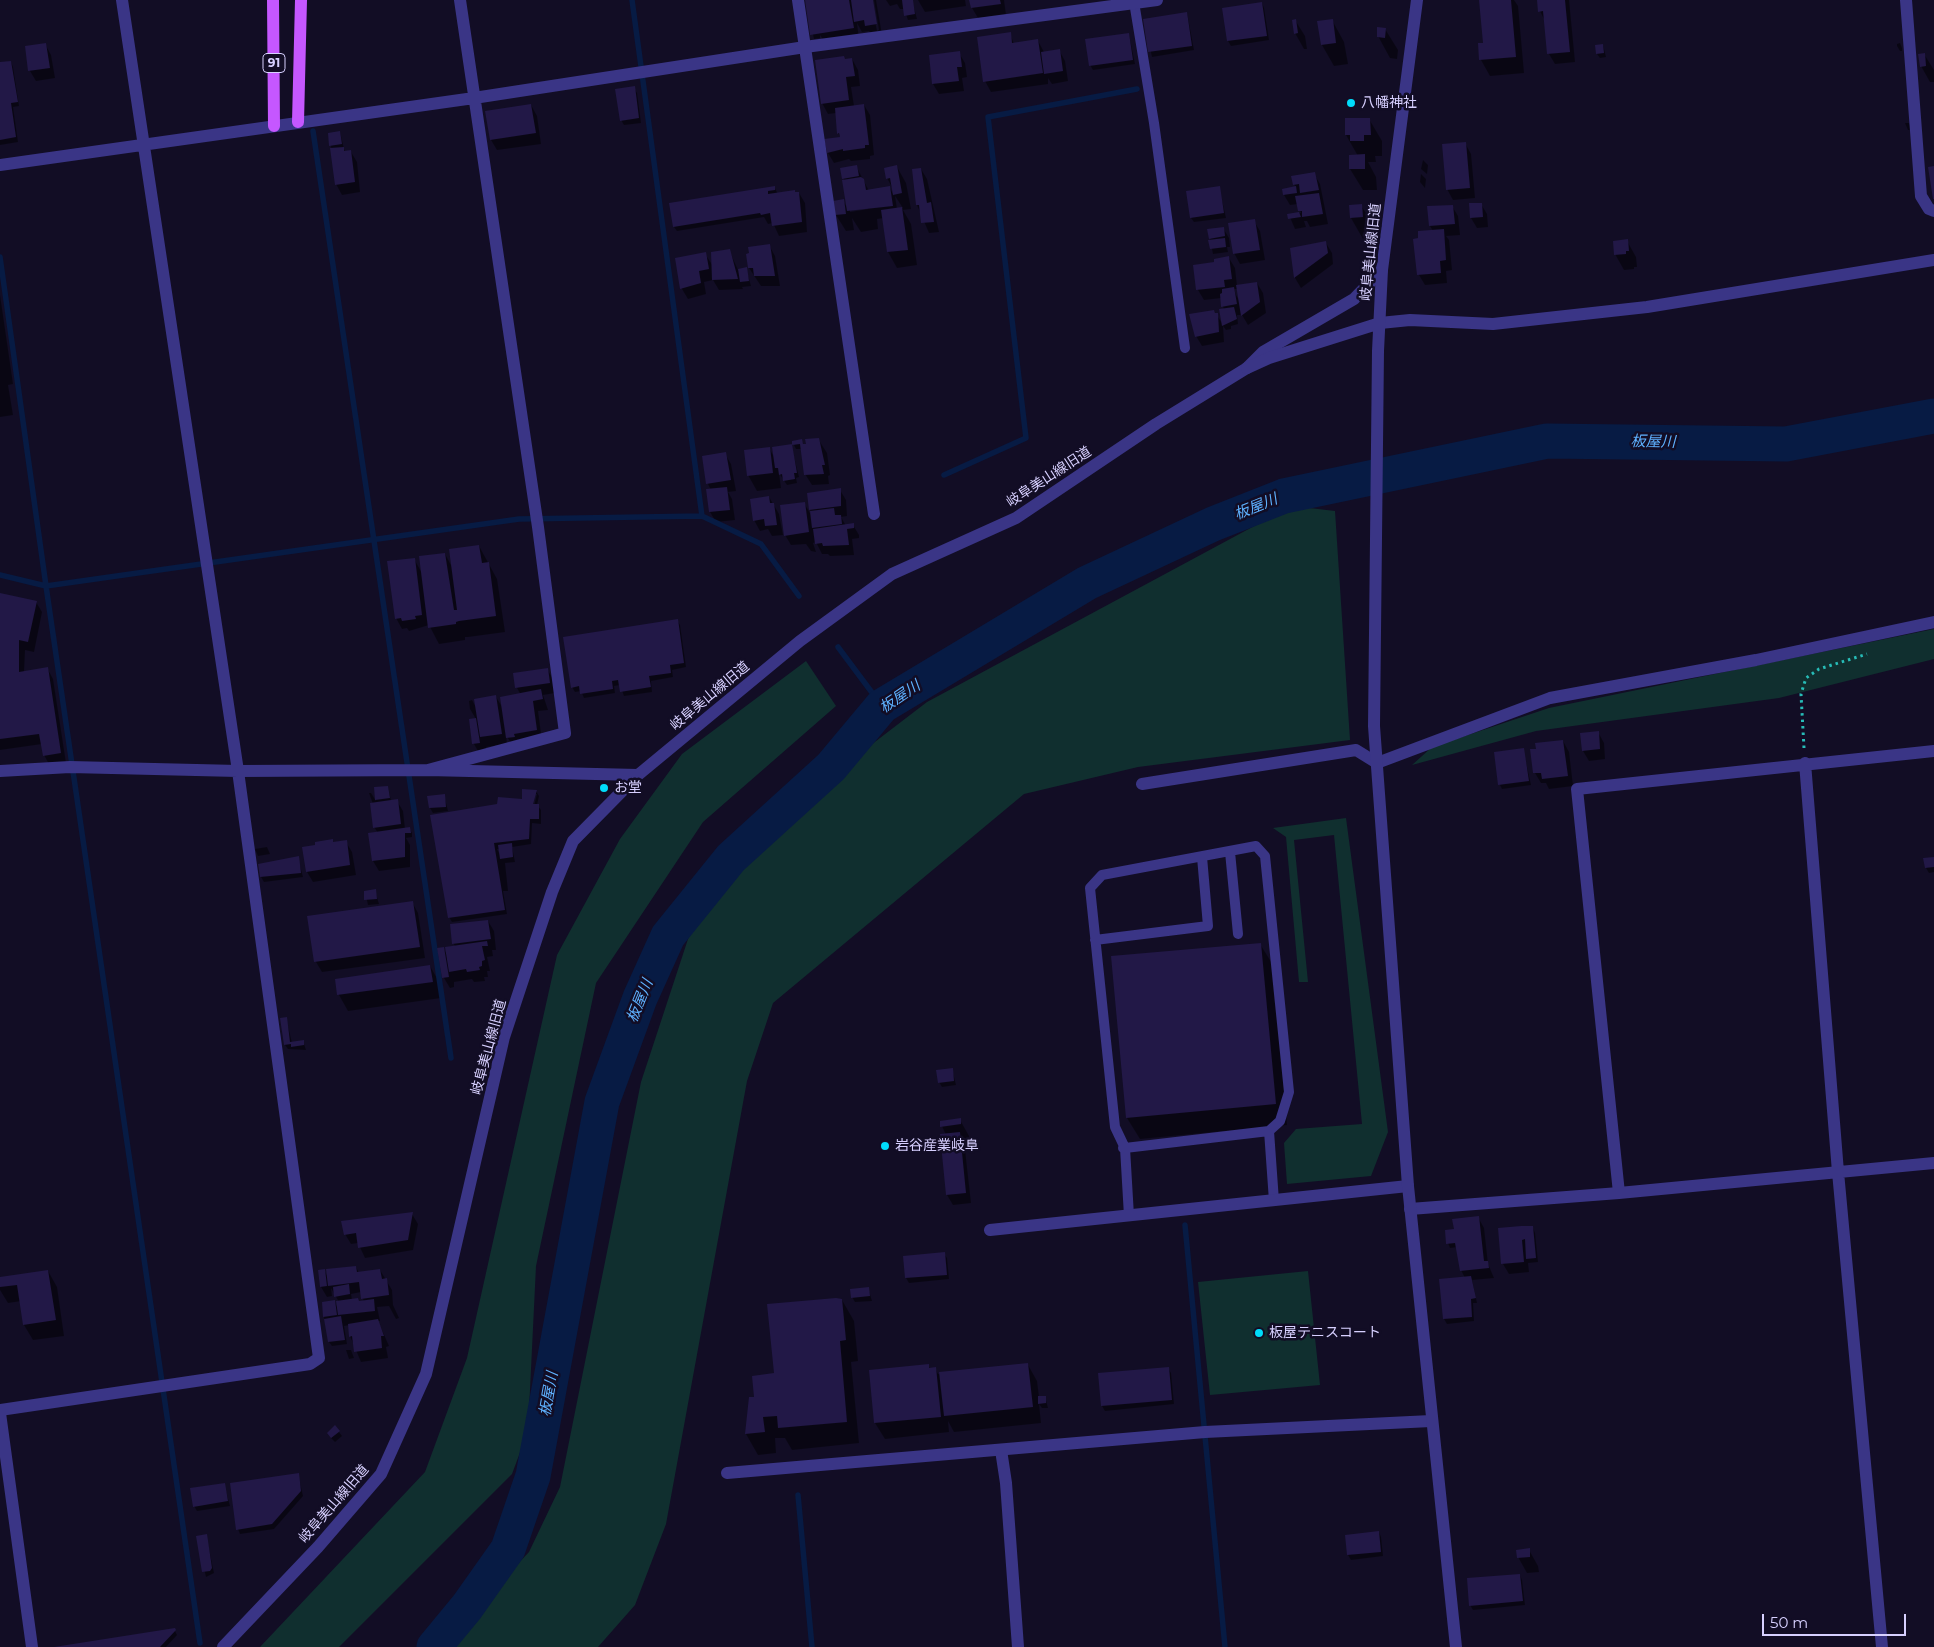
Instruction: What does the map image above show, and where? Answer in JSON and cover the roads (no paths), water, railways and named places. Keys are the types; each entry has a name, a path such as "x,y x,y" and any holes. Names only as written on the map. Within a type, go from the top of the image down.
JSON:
{"main road":[{"name":"91","path":"274,0 274,126"},
{"name":"91","path":"298,122 301,0"}],"street":[{"path":"32,1647 0,1412 310,1364 319,1358 238,771 122,0"},
{"path":"428,770 565,733 538,527 460,0"},
{"path":"798,0 874,514"},
{"path":"0,165 474,98 805,47 1134,1 1157,0"},
{"name":"岐阜美山線旧道","path":"223,1647 318,1547 381,1474 426,1374 504,1037 552,892 573,841 638,775 800,641 892,574 1016,518 1156,424 1247,368 1269,358 1380,323 1382,270 1417,0"},
{"path":"1906,0 1921,196 1929,209 1934,210"},
{"path":"1456,1647 1410,1209 1374,726 1378,351 1380,323 1410,320 1494,324 1647,308 1934,260"},
{"path":"1247,368 1263,352 1354,299 1382,270"},
{"path":"1377,763 1550,698 1756,660 1934,622"},
{"path":"1142,784 1356,750 1377,763"},
{"path":"1619,1194 1577,789 1934,751"},
{"path":"1804,764 1838,1172 1882,1647"},
{"path":"0,771 70,767 238,771 428,770 638,775"},
{"path":"1410,1209 1619,1194 1934,1163"},
{"path":"990,1230 1408,1186"},
{"path":"727,1473 1205,1432 1431,1421"},
{"path":"1000,1450 1006,1483 1018,1647"}],"lane":[{"path":"1134,1 1154,123 1185,348"},
{"path":"1124,1148 1269,1131 1280,1121 1289,1092 1265,856 1256,846 1202,858 1102,875 1090,888 1115,1127 1124,1148 1128,1216"},
{"path":"1230,852 1238,934"},
{"path":"1095,940 1208,926 1202,858"},
{"path":"1269,1131 1274,1201"}],"waterway":[{"path":"632,0 702,516"},
{"path":"944,475 1026,438 988,117 1137,89"},
{"path":"313,131 451,1058"},
{"path":"0,257 200,1643"},
{"name":"板屋川","path":"434,1647 467,1607 508,1549 533,1476 602,1102 640,998 668,936 731,858 831,767 882,706 1087,583 1213,524 1284,496 1547,441 1786,444 1934,416"},
{"path":"0,575 46,586 519,519 702,516 761,544 799,596"},
{"path":"838,647 882,706"},
{"path":"1185,1225 1225,1647"},
{"path":"798,1495 812,1647"}],"place":[{"name":"八幡神社","path":"1351,103"},
{"name":"お堂","path":"604,788"},
{"name":"岩谷産業岐阜","path":"885,1146"},
{"name":"板屋テニスコート","path":"1259,1333"}]}
